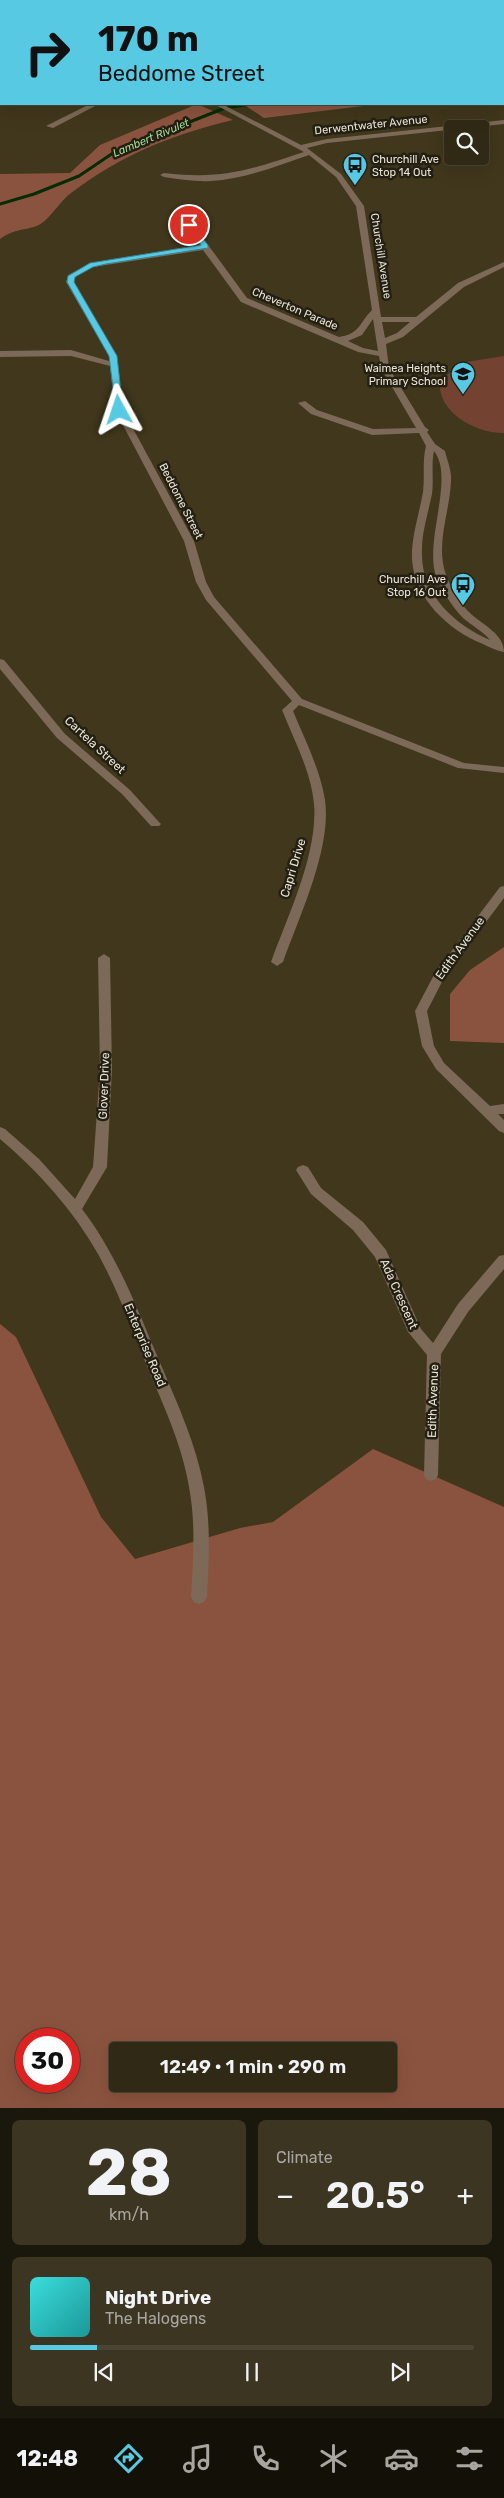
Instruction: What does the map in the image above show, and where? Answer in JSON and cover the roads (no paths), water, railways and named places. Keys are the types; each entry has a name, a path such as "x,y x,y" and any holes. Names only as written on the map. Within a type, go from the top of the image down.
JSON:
{"street":[{"path":"50,126 93,105"},
{"name":"Churchill Avenue","path":"220,105 310,152 349,186 360,206 382,354 387,373 401,398 424,430 431,446 440,451 447,479 437,549 441,575 454,600 466,615 502,645"},
{"path":"501,122 504,131"},
{"name":"Derwentwater Avenue","path":"300,147 327,140 501,122"},
{"path":"164,175 224,178 262,169 310,152"},
{"name":"Cheverton Parade","path":"189,225 244,300 361,350 382,354"},
{"name":"Beddome Street","path":"206,247 90,265 72,276 70,282 113,356 119,410 189,541 201,582 210,598 298,701 462,766 504,770"},
{"path":"381,344 400,336 461,285 504,264"},
{"name":"Cheverton Parade","path":"339,340 349,339 361,334 366,320 376,309"},
{"path":"378,319 417,320"},
{"path":"0,354 71,353 115,365"},
{"path":"302,403 314,412 372,432 424,430"},
{"name":"Churchill Avenue","path":"431,446 427,457 430,477 417,550 417,563 422,579 432,600 463,631 482,642 502,645"},
{"name":"Cartela Street","path":"0,662 61,736 126,792 155,824"},
{"name":"Capri Drive","path":"277,962 315,847 320,814 316,786 287,710 298,701"},
{"name":"Edith Avenue","path":"504,890 438,976 421,1011 428,1046 440,1066 489,1111 504,1128"},
{"name":"Glover Drive","path":"76,1208 100,1167 106,1069 104,958"},
{"path":"489,1111 504,1109"},
{"name":"Enterprise Road","path":"0,1132 25,1153 76,1208 114,1271 162,1383 183,1441 197,1488 202,1556 199,1597"},
{"name":"Ada Crescent","path":"303,1170 316,1191 358,1226 380,1254 415,1332 434,1353"},
{"name":"Edith Avenue","path":"431,1475 434,1353 463,1308 504,1260"}],"waterway":[{"name":"Lambert Rivulet","path":"0,204 34,194 79,176 116,151 225,108 244,105"}],"place":[{"name":"Churchill Ave Stop 14 Out","path":"355,186"},
{"name":"Waimea Heights Primary School","path":"463,395"},
{"name":"Churchill Ave Stop 16 Out","path":"463,606"}]}
